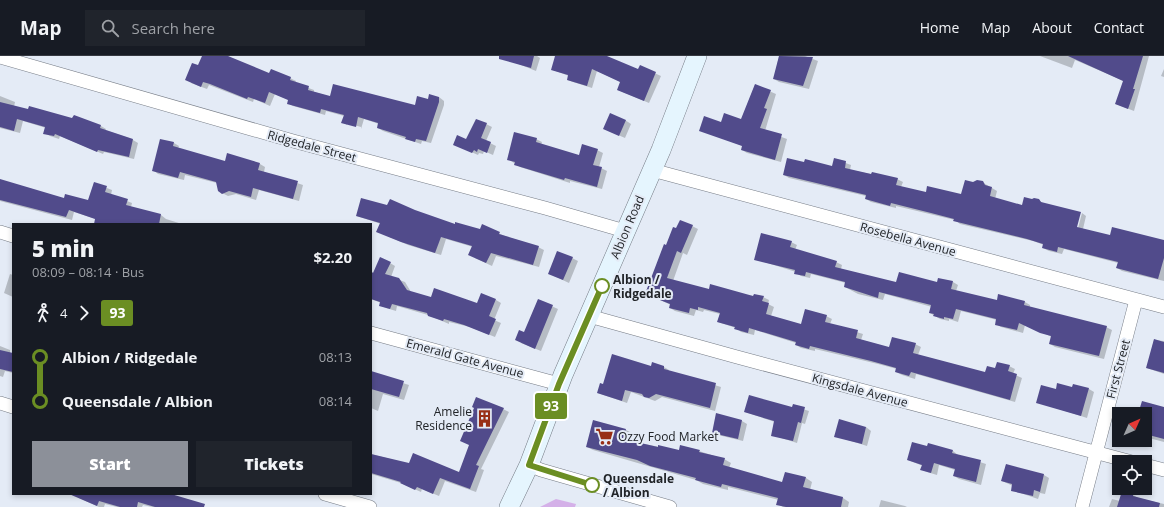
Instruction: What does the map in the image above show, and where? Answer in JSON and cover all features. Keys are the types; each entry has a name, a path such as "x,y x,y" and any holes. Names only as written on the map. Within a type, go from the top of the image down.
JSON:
{"street":[{"name":"Albion Road","path":"509,507 529,465 559,384 661,150 697,56"},
{"name":"Ridgedale Street","path":"0,57 293,141 545,208 625,231"},
{"name":"Rosebella Avenue","path":"652,170 1164,307"},
{"path":"0,232 12,236"},
{"name":"First Street","path":"1082,507 1136,300"},
{"name":"Kingsdale Avenue","path":"589,316 1112,456"},
{"name":"Emerald Gate Avenue","path":"372,333 559,384"},
{"path":"0,403 12,407"},
{"path":"529,465 541,470 670,507"},
{"path":"1152,467 1164,470"},
{"path":"328,495 370,507"}],"shaded area":[{"path":"556,499 576,504 575,507 540,507"}],"building":[{"path":"202,56 228,56 269,73 271,69 291,77 290,80 309,86 308,90 330,96 333,84 415,105 417,96 428,99 429,94 439,97 439,102 426,141 416,139 415,142 405,139 406,137 377,128 378,123 358,117 356,127 341,123 344,115 321,109 320,113 287,104 288,100 269,92 265,103 248,97 247,99 210,84 203,82 201,87 185,80 192,63 198,65"},
{"path":"499,56 534,56 531,68 499,59"},
{"path":"555,56 607,56 638,69 640,65 656,72 644,101 617,90 620,82 592,69 587,86 567,80 568,75 551,70"},
{"path":"779,56 813,57 803,86 773,79"},
{"path":"1068,56 1143,56 1133,89 1135,89 1128,109 1115,104 1123,81"},
{"path":"755,84 771,90 764,108 767,109 760,128 782,134 775,160 741,150 742,146 699,131 704,116 721,122 724,113 741,119"},
{"path":"0,102 28,109 29,106 72,118 74,115 101,125 100,128 133,139 129,157 98,150 97,152 55,134 54,136 43,134 45,127 17,119 14,131 0,127"},
{"path":"610,113 626,120 619,136 603,129"},
{"path":"476,119 487,123 481,138 491,142 487,153 478,149 477,152 474,150 472,153 453,145 457,135 466,139"},
{"path":"514,132 537,138 536,142 579,155 582,144 598,149 593,165 602,167 597,187 565,178 564,180 514,165 515,162 507,160"},
{"path":"160,139 174,142 173,146 225,161 227,153 260,163 258,170 298,181 293,199 253,188 251,197 229,191 222,194 218,191 216,182 180,172 178,178 152,171"},
{"path":"787,158 804,162 805,159 832,166 834,158 846,161 845,168 898,178 896,185 926,192 927,186 961,194 965,180 973,182 977,180 983,181 985,185 992,187 990,196 1022,205 1024,197 1034,198 1039,199 1041,202 1081,212 1077,227 1110,235 1112,227 1164,240 1164,258 1158,279 1116,268 1118,262 1058,247 1057,252 1042,248 1043,244 1027,239 953,221 954,219 891,203 890,206 865,199 866,195 783,175"},
{"path":"0,179 64,198 65,194 88,200 94,182 107,186 105,192 128,199 126,205 161,214 159,223 94,223 95,219 69,210 66,217 0,200"},
{"path":"361,198 387,205 390,199 415,210 455,224 455,222 480,229 482,224 500,232 499,234 539,246 533,265 491,253 486,263 468,255 472,246 441,237 435,253 401,242 376,232 380,223 356,216"},
{"path":"680,220 693,225 681,253 677,251 667,278 709,289 710,284 753,296 754,294 764,296 762,301 769,303 766,314 801,324 805,309 827,315 825,322 858,330 856,338 889,347 892,337 916,343 913,353 985,372 987,366 995,368 997,362 1010,365 1008,371 1017,374 1010,400 911,372 909,376 895,372 896,368 871,361 810,346 809,349 795,345 796,342 749,328 748,333 734,329 735,327 717,322 720,313 698,307 698,310 690,308 689,313 669,308 670,304 645,294 664,244 666,245 673,227 676,228"},
{"path":"761,233 792,241 790,247 837,261 835,267 896,282 899,272 937,282 938,278 953,281 951,289 997,300 998,294 1025,301 1024,305 1107,326 1099,356 1049,344 1051,336 1040,333 1019,323 1017,330 995,325 996,319 956,309 953,319 944,317 944,319 933,316 934,314 929,313 931,305 879,292 878,298 844,287 845,282 806,272 805,276 794,274 795,270 754,260"},
{"path":"557,251 573,257 563,280 548,274"},
{"path":"380,257 391,262 385,274 399,278 407,290 431,297 434,288 477,303 481,293 496,299 489,316 496,319 489,335 464,325 444,319 443,321 428,316 427,313 392,304 390,309 379,306 380,302 372,299 372,272 373,273"},
{"path":"538,299 553,305 535,349 515,340 519,330 524,332"},
{"path":"1154,339 1164,342 1164,373 1146,368"},
{"path":"0,350 12,353 12,372 0,369"},
{"path":"612,354 651,366 652,362 664,366 664,369 716,383 710,408 656,394 649,398 644,397 642,394 625,390 622,401 597,393 600,383 603,384"},
{"path":"372,371 404,381 399,397 372,389"},
{"path":"1057,383 1072,387 1073,384 1089,388 1081,416 1036,403 1041,385 1056,389"},
{"path":"749,395 792,407 793,404 805,407 801,423 798,422 793,441 771,436 774,421 744,412"},
{"path":"476,397 504,408 476,465 479,466 470,489 440,478 433,494 417,487 415,490 400,483 401,482 372,473 372,454 409,463 413,453 459,472 469,445 460,441 474,408 472,407"},
{"path":"1142,401 1164,407 1164,439 1152,436 1152,407 1140,407"},
{"path":"716,413 742,420 738,439 712,433"},
{"path":"839,419 866,427 862,444 834,437"},
{"path":"593,420 626,429 623,439 679,450 680,445 700,450 699,452 725,458 723,465 782,482 785,472 806,477 803,487 843,497 841,507 786,507 776,505 778,498 722,484 721,487 695,480 696,478 650,466 637,460 586,447"},
{"path":"912,442 927,446 928,443 953,450 952,453 981,460 976,482 953,476 955,469 934,463 931,473 920,470 922,465 907,460"},
{"path":"1006,464 1044,474 1040,492 1034,490 1033,496 1011,491 1012,484 1001,481"},
{"path":"71,495 174,495 205,504 204,507 155,507 138,502 137,507 120,507 99,501 97,506"},
{"path":"1121,495 1133,495 1160,503 1159,507 1117,507"}],"bus line":[{"name":"93","path":"592,485 529,465 559,384 602,286"}],"place":[{"name":"Albion / Ridgedale","path":"602,286"},
{"name":"Amelie Residence","path":"485,418"},
{"name":"Ozzy Food Market","path":"605,436"},
{"name":"Queensdale / Albion","path":"592,485"}]}
